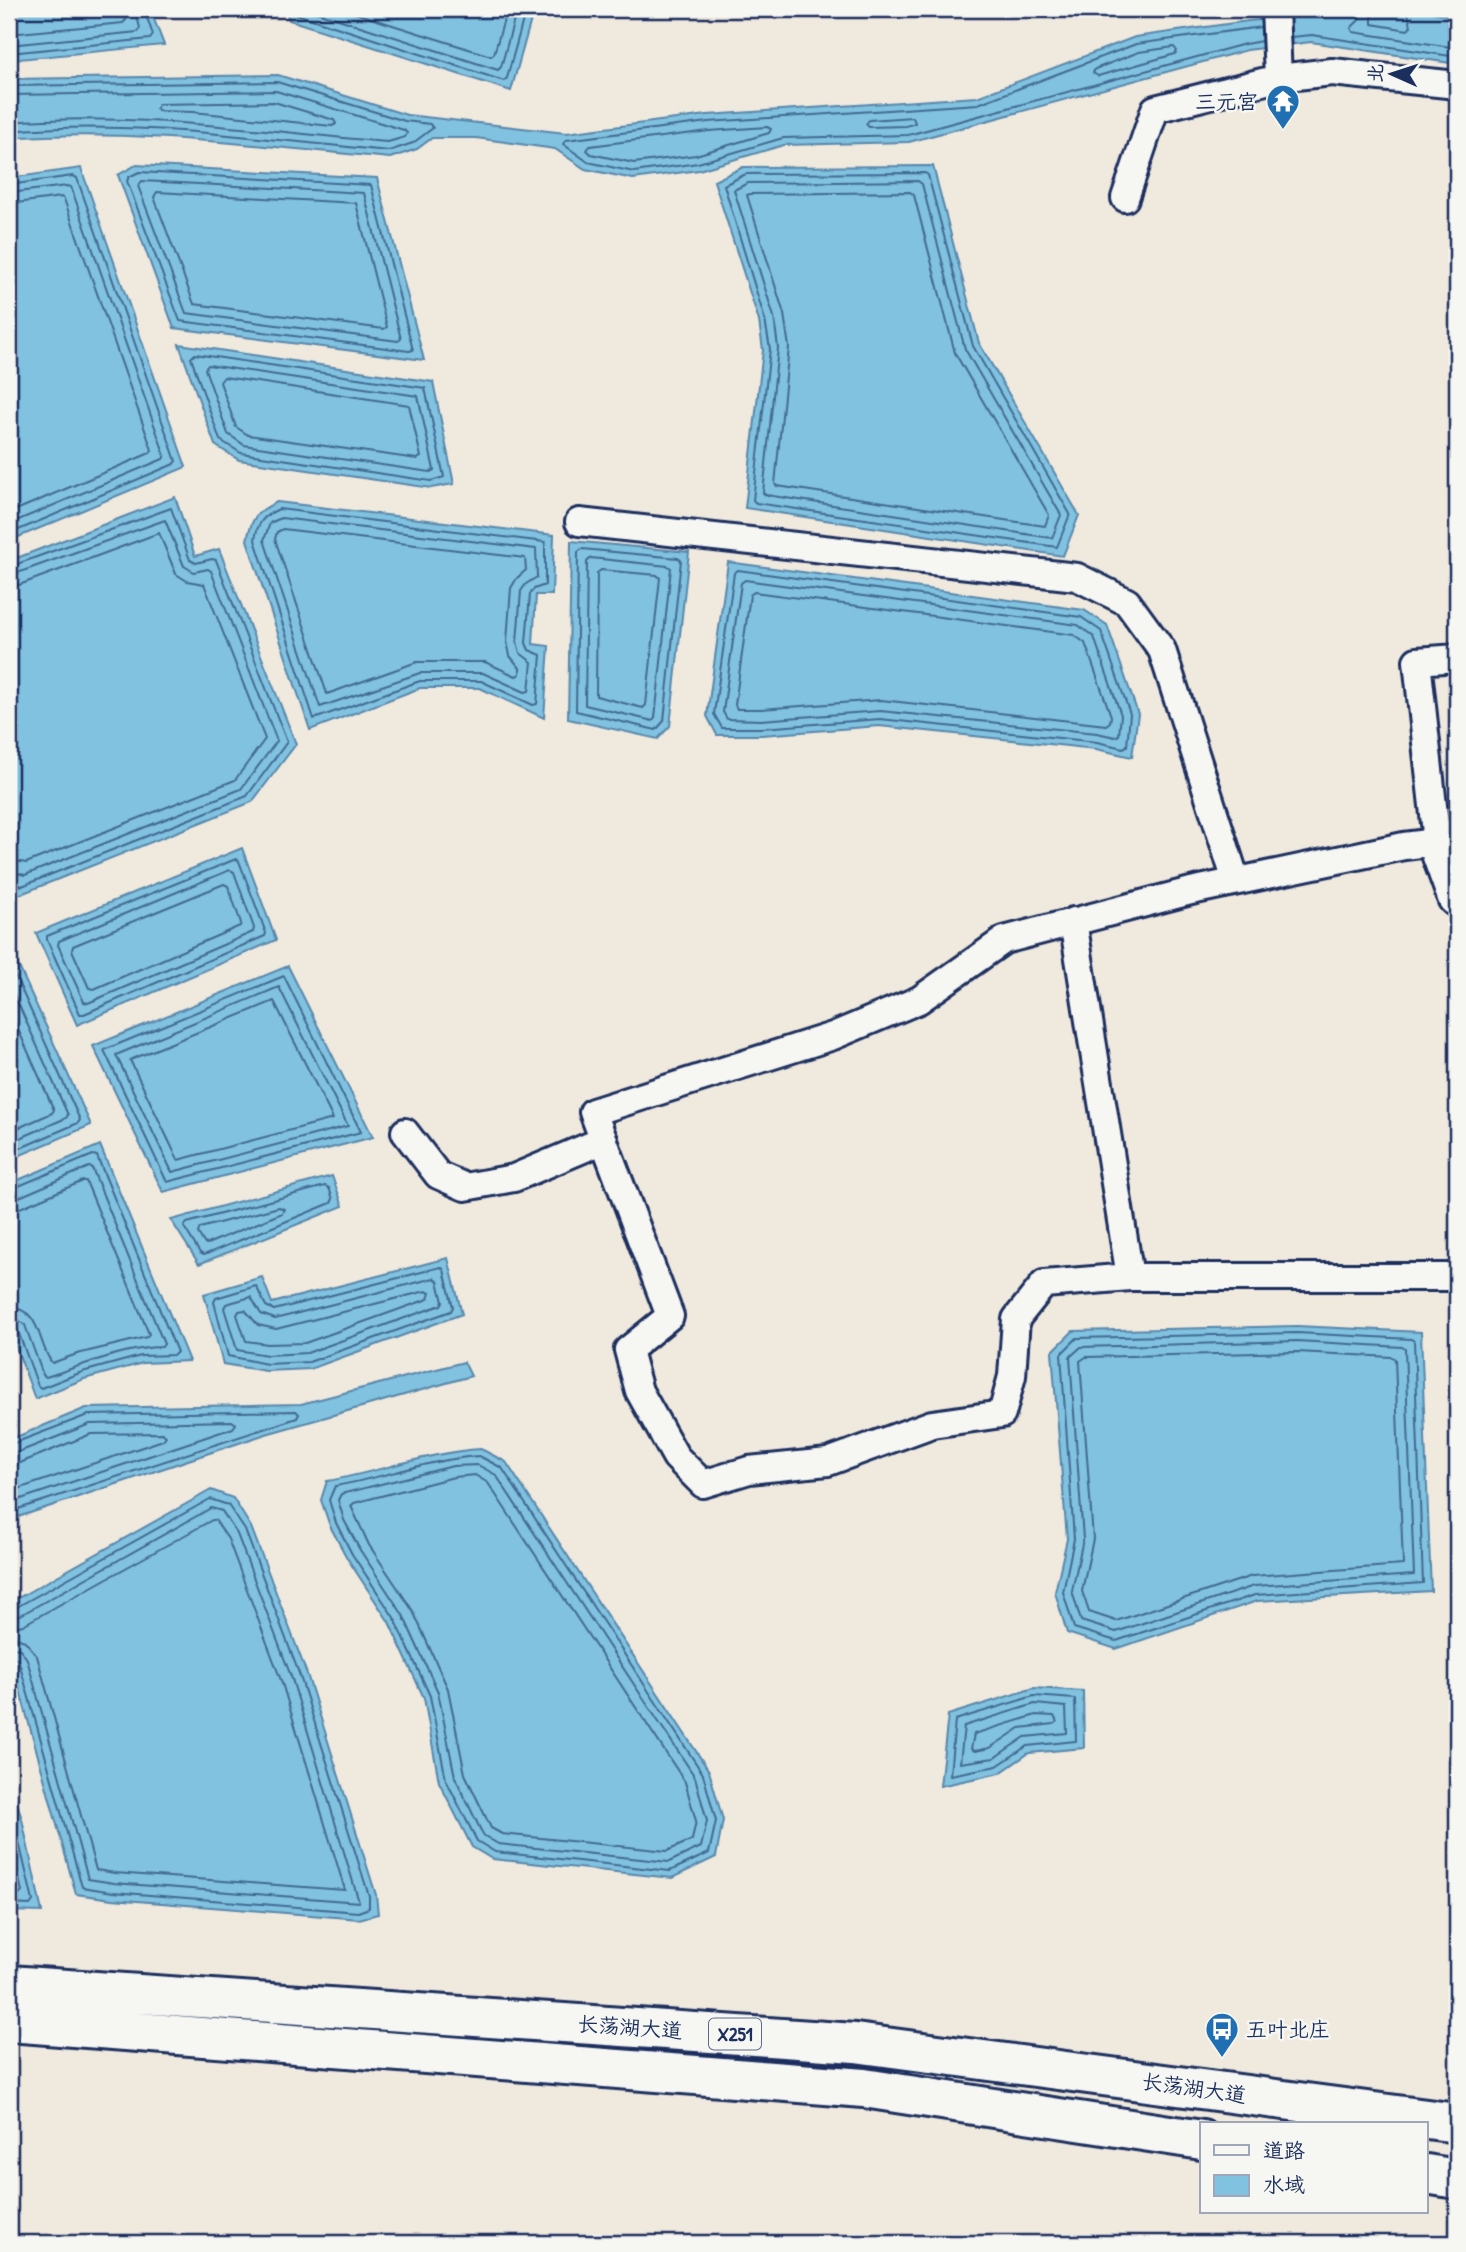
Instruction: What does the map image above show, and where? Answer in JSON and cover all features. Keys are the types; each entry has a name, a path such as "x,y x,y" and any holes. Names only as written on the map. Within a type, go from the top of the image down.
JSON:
{"main road":[{"path":"1447,841 1457,897"},
{"name":"长荡湖大道","path":"9,1984 855,2043 1457,2123"},
{"name":"长荡湖大道","path":"9,2022 864,2088 1200,2140"},
{"path":"1428,2174 1457,2179"}],"street":[{"path":"1275,9 1278,66"},
{"path":"1125,198 1155,109 1278,66 1457,85"},
{"path":"579,522 1077,577 1127,602 1162,650 1236,881"},
{"path":"1457,658 1417,661 1447,841 1404,846 1236,881 1004,940 919,1000 833,1036 593,1112 670,1316 628,1350 639,1391 676,1457 703,1485 749,1470 828,1462 932,1424 1002,1414 1012,1376 1016,1319 1044,1284 1130,1277 1457,1277"},
{"path":"1073,921 1130,1277"},
{"path":"405,1132 438,1175 465,1187 514,1178 604,1140"}],"water":[{"path":"9,9 150,9 164,45 9,60"},
{"path":"285,9 534,9 511,91 289,20"},
{"path":"1382,9 1417,9 1457,17 1457,64 1311,42 1247,50 909,142 784,145 699,170 633,179 585,169 555,149 476,138 432,138 417,149 390,158 152,137 104,135 9,138 9,79 278,75 407,115 566,133 707,115 977,97 1135,37 1248,21"},
{"path":"136,165 377,178 424,360 174,328 118,175"},
{"path":"933,166 979,343 1079,515 1063,556 745,508 763,350 759,321 714,181 743,167"},
{"path":"81,168 186,467 9,541 9,178"},
{"path":"179,344 433,382 454,484 431,488 239,460 215,445"},
{"path":"175,497 195,556 219,549 296,744 252,802 16,896 9,881 9,561"},
{"path":"277,502 554,535 552,595 536,595 533,644 549,646 544,718 480,688 420,688 310,730 247,540 256,516"},
{"path":"571,541 689,552 670,726 658,739 568,719"},
{"path":"728,562 1084,610 1107,625 1138,714 1132,757 1096,749 879,726 762,735 717,735 707,716"},
{"path":"242,848 276,940 77,1025 36,933"},
{"path":"9,945 91,1125 9,1160"},
{"path":"288,966 373,1137 163,1192 93,1046"},
{"path":"100,1145 189,1361 143,1363 84,1379 35,1399 9,1327 9,1184"},
{"path":"332,1176 343,1206 199,1264 171,1220"},
{"path":"448,1258 462,1314 310,1369 266,1371 223,1364 204,1294 262,1277 272,1303"},
{"path":"1297,1326 1421,1332 1431,1591 1257,1601 1116,1649 1067,1633 1055,1592 1067,1539 1052,1352 1073,1331"},
{"path":"464,1362 471,1376 266,1434 9,1520 9,1440 86,1408 301,1404"},
{"path":"481,1449 506,1462 709,1771 723,1820 716,1857 672,1878 492,1859 472,1847 439,1782 424,1698 389,1622 347,1558 330,1526 321,1500 327,1481 442,1454"},
{"path":"211,1490 233,1498 251,1527 307,1674 376,1895 378,1914 359,1919 76,1894 9,1651 9,1603"},
{"path":"1034,1688 1083,1691 1084,1748 1029,1753 1000,1773 940,1786 948,1715"},
{"path":"9,1777 22,1819 42,1912 9,1911"}],"place":[{"name":"三元宫","path":"1283,131"},
{"name":"五叶北庄","path":"1222,2059"}]}
